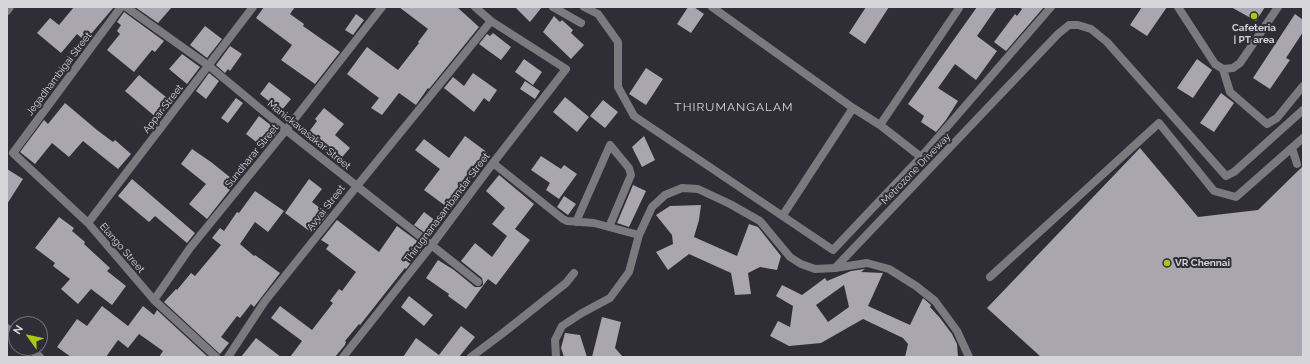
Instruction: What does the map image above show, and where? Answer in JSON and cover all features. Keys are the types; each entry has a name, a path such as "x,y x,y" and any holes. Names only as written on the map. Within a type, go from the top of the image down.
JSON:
{"street":[{"path":"7,11 10,7"},
{"name":"Jegadhambigai Street","path":"12,153 121,7"},
{"name":"Manickavasakar Street","path":"126,7 209,66 286,130 478,282"},
{"name":"Appar Street","path":"88,223 253,7"},
{"name":"Sundharar Street","path":"154,300 190,248 286,130 382,7"},
{"path":"475,7 491,21"},
{"path":"553,7 581,23"},
{"path":"584,7 598,14 618,42 618,87 634,116 833,250 921,157 1051,7"},
{"path":"712,7 880,126 921,157"},
{"path":"880,126 959,7"},
{"path":"1178,7 1215,64 1223,69 1232,68 1240,64 1278,7"},
{"name":"Thirugnanasambandar Street","path":"343,357 431,246 493,163 566,70 491,21"},
{"name":"Avvai Street","path":"228,357 265,301 356,186 491,21"},
{"name":"Metrozone Driveway","path":"835,268 1052,40 1069,25 1078,25 1091,29 1107,42 1226,176 1234,172 1303,110"},
{"path":"1223,69 1230,92 1267,124 1276,118 1303,86"},
{"path":"783,216 853,108"},
{"path":"990,277 1159,123 1214,191 1236,197 1303,138"},
{"path":"576,222 610,145 629,168 631,175 609,227"},
{"path":"1292,148 1297,164"},
{"name":"Elango Street","path":"12,153 88,223 154,300 216,357"},
{"path":"493,163 563,219 576,222 594,223 639,235"},
{"path":"556,357 555,340 562,326 610,298 629,272 639,235 652,207 665,195 682,188 698,189 730,204 760,221 790,257 801,264 815,269 835,268 867,263 889,269 916,286 935,301 957,331 969,357"},
{"path":"471,357 566,283 574,273"}],"building":[{"path":"74,7 114,7 85,41 77,34 61,53 37,33 50,18 59,25"},
{"path":"135,7 172,7 158,23"},
{"path":"264,7 295,7 290,14 304,24 303,26 340,52 315,84 281,60 292,45 256,18"},
{"path":"399,7 457,7 479,27 429,89 428,88 416,105 399,93 382,115 371,108 379,98 347,74 367,47 398,70 419,43 418,42 428,29"},
{"path":"515,7 542,7 530,22"},
{"path":"688,7 694,7 704,14 691,33 677,24"},
{"path":"866,7 889,7 865,44 849,33"},
{"path":"977,7 997,7 977,36 997,51 976,80 955,64 938,88 958,101 946,120 936,132 921,122 924,116 908,104"},
{"path":"1019,7 1044,7 1006,51 994,42 1015,14 1017,16 1022,9"},
{"path":"1142,7 1167,7 1147,36 1130,25"},
{"name":"Cafeteria | PT area","path":"1231,7 1265,7 1256,21"},
{"path":"124,12 164,41 155,52 152,50 134,72 107,50 120,34 117,31 121,25 117,22"},
{"path":"356,14 364,20 353,35 345,30"},
{"path":"1295,14 1303,20 1303,32 1286,58 1290,60 1270,89 1253,78"},
{"path":"554,16 560,22 562,20 573,30 571,33 584,45 571,59 543,32"},
{"path":"205,26 222,39 207,58 190,45"},
{"path":"493,33 511,47 501,60 479,44 487,34 490,36"},
{"path":"230,46 242,54 230,71 228,69 225,73 216,65"},
{"path":"182,54 200,67 187,84 169,69"},
{"path":"524,59 542,72 533,85 515,72"},
{"path":"1197,59 1212,70 1193,98 1177,88"},
{"path":"646,68 663,79 646,105 629,94"},
{"path":"209,73 219,81 206,99 196,91"},
{"path":"473,73 497,90 489,102 484,98 474,112 444,88 453,77 464,86"},
{"path":"139,75 172,102 158,119 125,91"},
{"path":"525,81 540,91 535,99 520,89"},
{"path":"269,82 291,99 281,111 260,94"},
{"path":"1221,93 1234,103 1214,132 1200,123"},
{"path":"565,97 589,117 577,132 553,112"},
{"path":"236,98 243,103 228,123 221,118"},
{"path":"603,100 618,112 605,128 590,116"},
{"path":"65,103 97,130 113,142 115,140 131,154 118,169 83,141 69,157 52,143 35,164 20,152 44,120 48,124"},
{"path":"324,108 344,124 335,135 350,148 337,163 327,154 329,152 311,140 314,137 308,133 317,121 315,119"},
{"path":"259,116 277,130 277,133 264,148 246,134"},
{"path":"465,136 488,153 463,188 466,190 451,210 424,190 440,169 415,150 424,139 449,158"},
{"path":"644,136 655,160 642,167 632,147"},
{"name":"VR Chennai","path":"1140,148 1198,217 1258,210 1303,166 1303,357 1041,357 987,308"},
{"path":"192,149 236,182 207,219 189,204 206,184 181,164"},
{"path":"541,156 561,169 564,165 577,174 559,199 546,190 550,183 531,170"},
{"path":"7,169 23,179 7,204"},
{"path":"499,175 534,204 515,229 530,240 496,285 488,279 466,309 448,296 449,294 426,278 438,260 454,270 475,287 480,287 483,285 482,278 461,261 475,243 492,257 507,236 492,224 505,208 486,191"},
{"path":"132,179 195,233 187,243 155,216 149,222 118,196"},
{"path":"309,179 322,189 312,202 328,214 312,233 285,213"},
{"path":"633,185 646,191 629,227 617,223"},
{"path":"255,191 284,211 268,232 255,222 240,244 254,256 255,255 280,273 254,307 251,304 240,318 237,316 221,337 229,343 220,354 164,302 176,289 177,290 191,273 195,276 221,245 212,238 220,228 224,231 237,212 239,213"},
{"path":"564,196 576,204 568,215 557,207"},
{"path":"701,205 699,220 694,237 737,256 749,224 758,227 781,256 777,270 760,267 748,273 751,294 735,295 731,273 689,254 668,270 656,252 673,244 672,235 656,215 670,206"},
{"path":"424,212 440,224 431,237 414,225"},
{"path":"59,217 74,228 72,231 110,268 107,271 126,286 112,305 91,289 78,304 61,289 70,279 53,266 55,263 35,248"},
{"path":"337,220 379,252 397,226 424,246 360,325 359,324 345,341 345,345 335,357 290,357 302,341 271,318 280,306 312,330 333,303 330,301 339,289 342,291 356,272 326,249 329,245 321,240"},
{"path":"865,269 861,272 883,273 868,306 910,325 923,298 931,305 930,307 952,334 957,344 958,357 905,357 908,344 903,338 863,319 821,343 789,346 770,336 778,321 790,327 793,306 776,296 782,285 802,295 825,278 827,281 851,271","holes":["844,285 849,307 828,322 816,305"]},
{"path":"409,296 433,315 424,326 401,307"},
{"path":"102,306 128,326 143,306 154,315 157,310 208,357 159,357 163,351 139,334 128,348 118,340 106,357 71,357 57,347 77,319 87,326"},
{"path":"602,317 621,322 615,348 623,357 592,357"},
{"path":"461,326 475,337 459,357 403,357 416,338 439,355"},
{"path":"565,333 580,335 587,357 564,357 561,348"},
{"path":"256,338 281,357 241,357"}],"place":[{"name":"Cafeteria | PT area","path":"1254,16"},
{"name":"VR Chennai","path":"1167,263"}],"district":[{"name":"THIRUMANGALAM","path":"734,107"}]}
